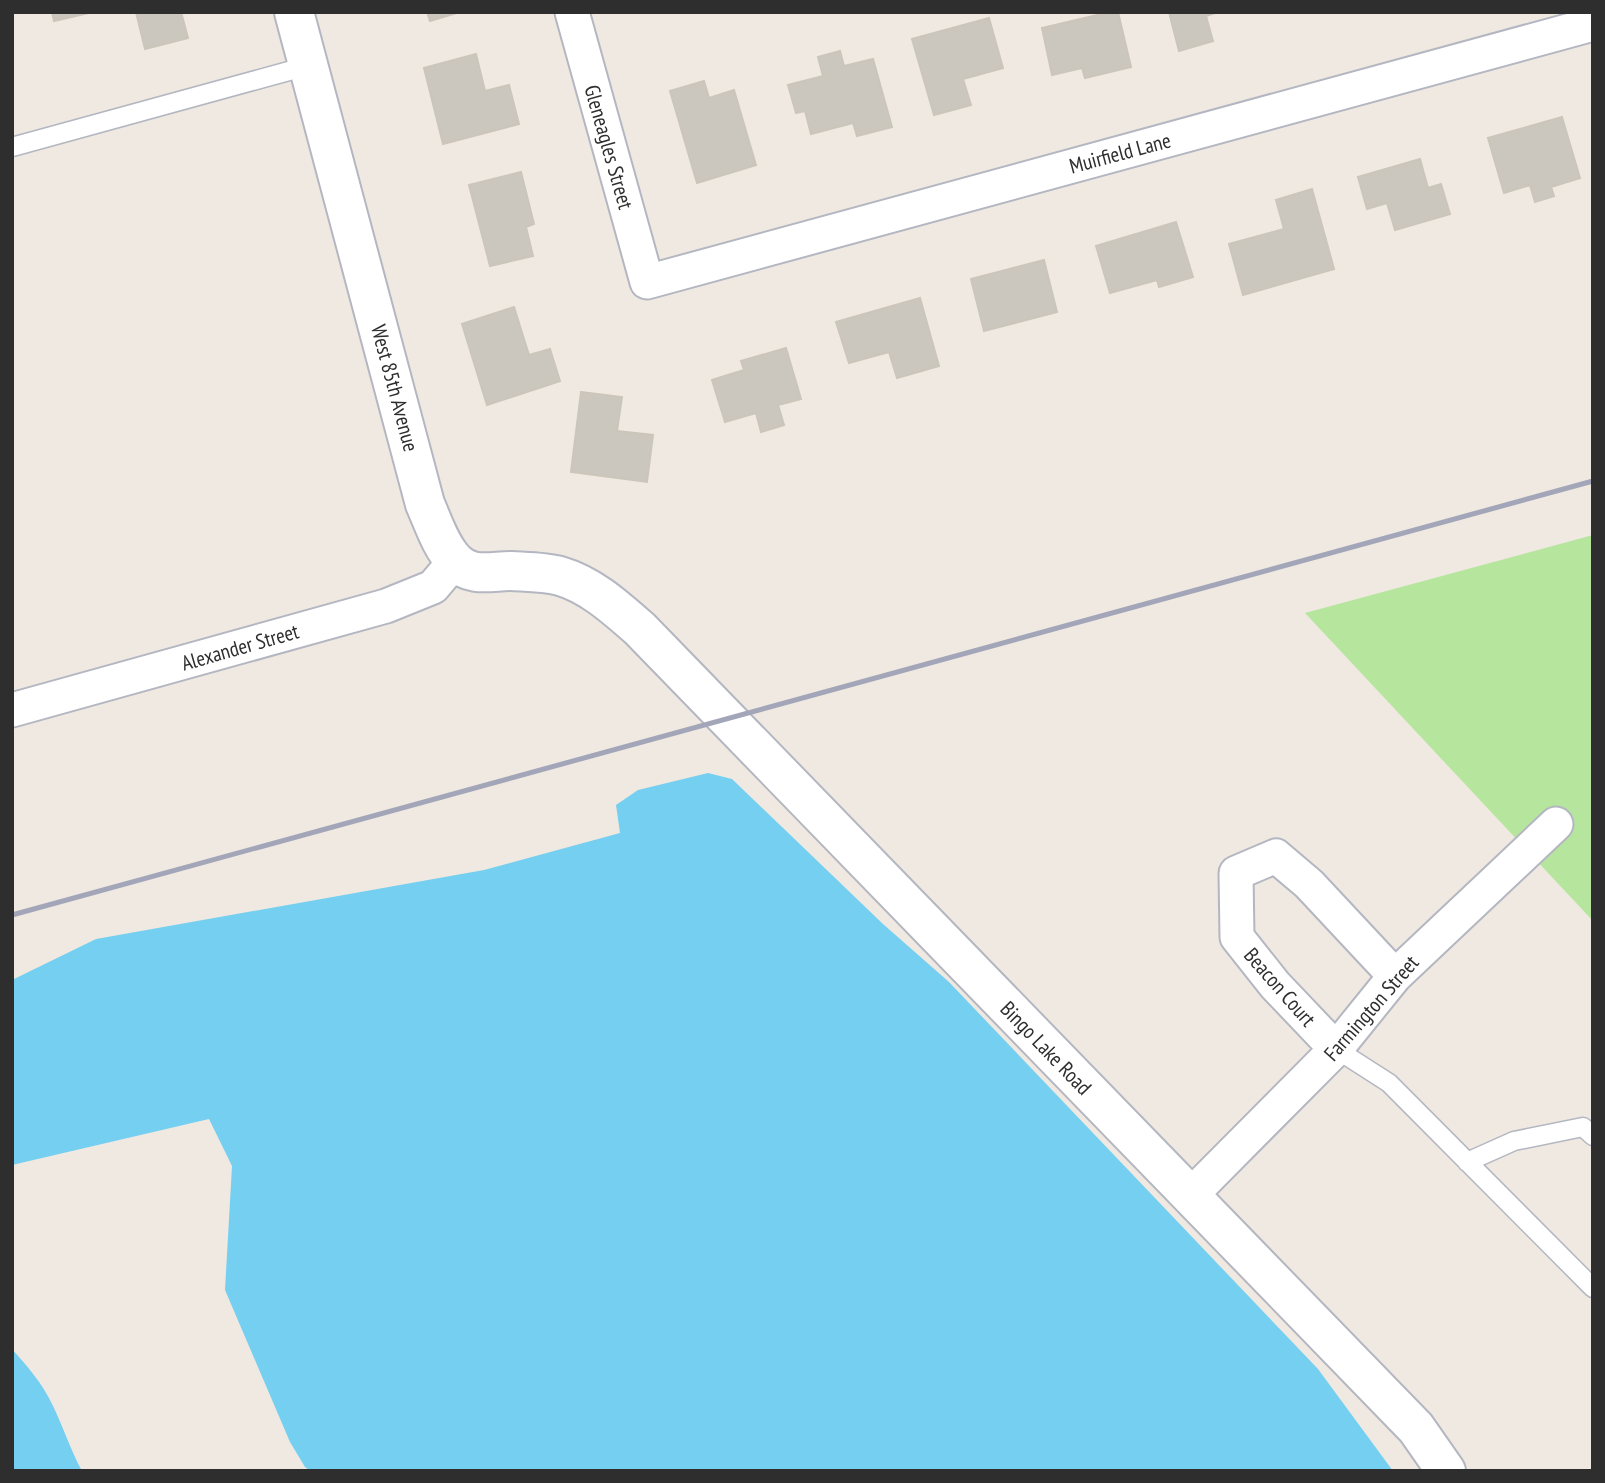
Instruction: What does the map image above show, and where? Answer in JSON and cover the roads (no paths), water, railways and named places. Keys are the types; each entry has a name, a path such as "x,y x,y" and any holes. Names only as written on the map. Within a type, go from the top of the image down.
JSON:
{"street":[{"name":"West 85th Avenue","path":"293,12 425,504 455,561"},
{"name":"Gleneagles Street","path":"572,12 647,282"},
{"name":"Muirfield Lane","path":"647,282 1593,24"},
{"name":"Bingo Lake Road","path":"455,561 469,571 508,571 559,576 582,585 613,604 1416,1428 1446,1471"},
{"name":"Alexander Street","path":"12,710 386,606 433,587 455,561"},
{"name":"Farmington Street","path":"1190,1196 1336,1049 1395,976 1556,824"},
{"name":"Beacon Court","path":"1336,1049 1275,985 1237,937 1236,873 1276,856 1309,884 1395,976"}],"lane":[{"path":"12,147 307,66"},
{"name":"Beacon Court","path":"1336,1049 1389,1083 1593,1288"},
{"path":"1467,1162 1514,1141 1583,1127 1593,1136"}],"water":[{"path":"708,773 732,779 883,924 949,982 1318,1369 1393,1471 310,1471 290,1442 225,1290 232,1166 209,1119 12,1165 12,980 96,939 484,870 620,833 616,805 638,790"},
{"path":"12,1349 48,1396 82,1471 12,1471"}],"railway":[{"path":"12,915 1593,481"}]}
